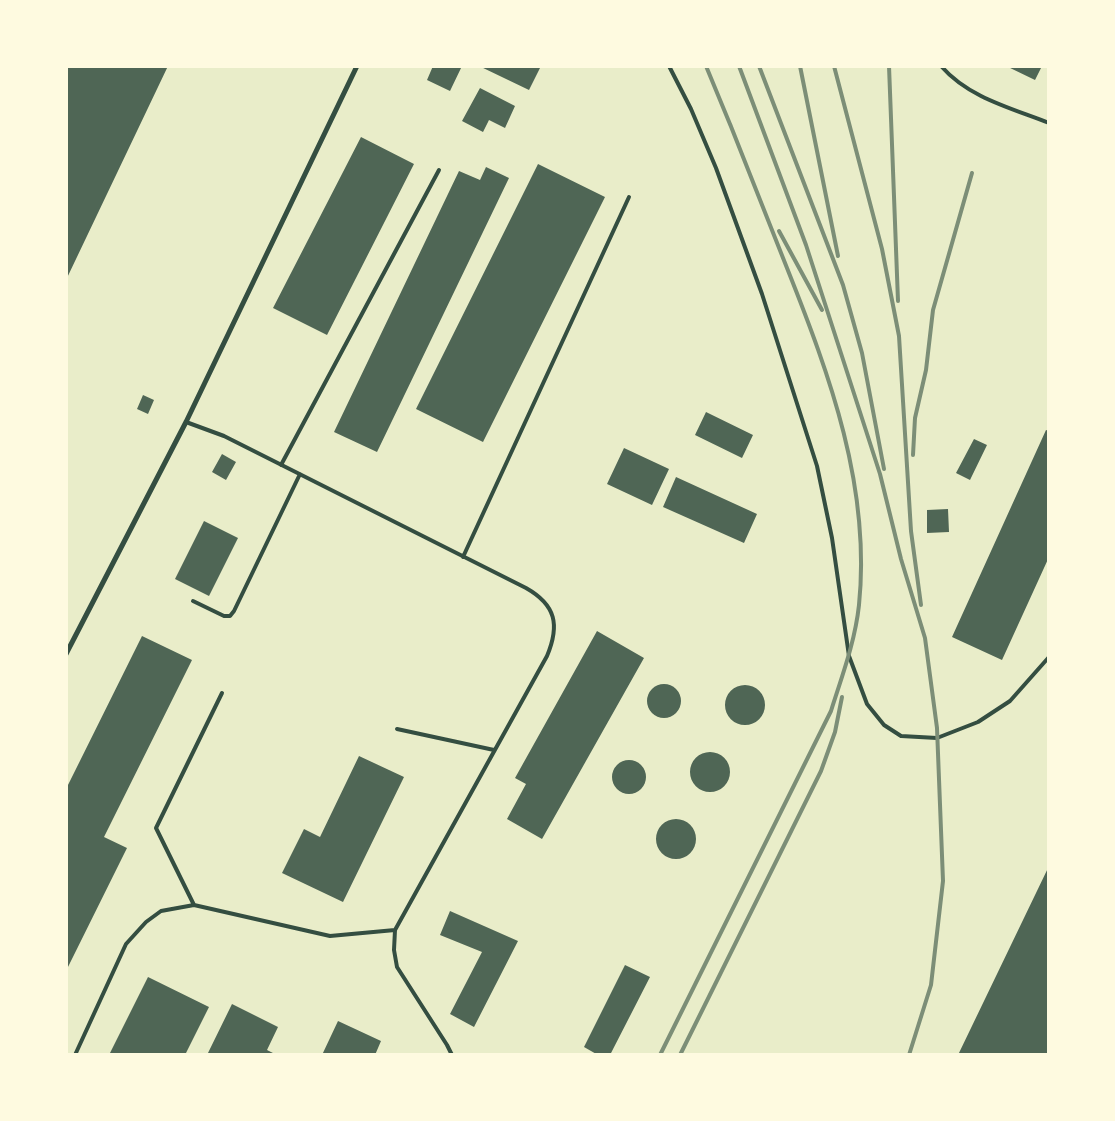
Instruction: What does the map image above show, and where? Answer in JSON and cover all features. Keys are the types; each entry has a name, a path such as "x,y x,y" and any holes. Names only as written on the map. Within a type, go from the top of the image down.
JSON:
{"street":[{"path":"66,654 186,422 357,66"}],"lane":[{"path":"669,66 691,109 716,168 762,294 817,466 832,538 849,656 867,704 884,725 901,736 938,738 978,722 1010,700 1049,657"},
{"path":"941,66 953,80 979,96 1049,123"},
{"path":"281,465 438,170"},
{"path":"463,557 629,197"},
{"path":"186,422 224,436 300,474 538,595 548,605 554,620 554,639 547,656 395,930 394,950 397,967 452,1055"},
{"path":"193,601 224,616 230,616 300,474"},
{"path":"194,905 156,828 222,693"},
{"path":"397,729 494,750"},
{"path":"75,1055 126,944 146,922 161,910 194,905 330,936 395,930"}],"building":[{"path":"66,66 168,66 66,280"},
{"path":"433,66 462,66 450,91 427,80"},
{"path":"479,66 541,66 529,90"},
{"path":"1006,66 1042,66 1035,80"},
{"path":"480,88 515,106 505,128 489,120 483,132 462,121"},
{"path":"361,137 414,164 327,335 273,308"},
{"path":"538,164 605,197 483,442 416,409"},
{"path":"486,167 509,178 377,452 334,432 459,171 480,180"},
{"path":"143,395 154,400 148,414 137,409"},
{"path":"706,412 753,435 742,458 695,435"},
{"path":"1046,430 1049,431 1049,557 1002,660 952,637"},
{"path":"974,439 987,445 970,480 956,473"},
{"path":"624,448 669,469 652,505 607,484"},
{"path":"222,454 236,462 226,480 212,472"},
{"path":"676,477 757,514 744,543 663,507"},
{"path":"948,509 949,532 927,533 927,510"},
{"path":"204,521 238,538 209,596 175,579"},
{"path":"597,631 644,658 542,839 507,819 526,784 515,778"},
{"path":"142,636 192,660 104,837 127,848 66,971 66,789"},
{"path":"664,684 671,685 676,689 680,694 680,708 676,713 671,717 664,718 657,717 652,713 648,708 647,701 648,694 652,689 657,685"},
{"path":"749,685 756,688 762,694 765,705 764,713 756,722 749,725 741,725 734,722 726,713 725,701 728,694 737,686"},
{"path":"714,752 721,755 727,761 730,772 729,780 721,789 714,792 706,792 699,789 691,780 690,768 693,761 702,753"},
{"path":"359,756 404,777 343,902 282,873 304,829 320,837"},
{"path":"629,760 636,761 641,765 645,770 645,784 641,789 636,793 629,794 622,793 617,789 613,784 612,777 613,770 617,765 622,761"},
{"path":"680,819 687,822 693,828 696,839 695,847 687,856 680,859 672,859 665,856 657,847 656,835 659,828 668,820"},
{"path":"1049,866 1049,1055 958,1055"},
{"path":"450,911 518,941 474,1027 450,1014 482,952 440,935"},
{"path":"625,965 650,977 610,1055 598,1055 584,1047"},
{"path":"148,977 209,1007 185,1055 109,1055"},
{"path":"232,1004 278,1027 267,1050 277,1055 207,1055"},
{"path":"338,1021 381,1041 375,1055 322,1055"}],"railway":[{"path":"706,66 732,129"},
{"path":"739,66 806,245 880,474 901,559 925,638 937,728 943,881 931,985 909,1055"},
{"path":"759,66 843,285 862,353 884,469"},
{"path":"800,66 838,256"},
{"path":"834,66 882,249 899,336 911,531 921,605"},
{"path":"889,66 898,301"},
{"path":"660,1055 831,711 851,646 859,605 861,561 859,518 853,475 844,433 832,391 803,309 730,124"},
{"path":"913,455 915,418 926,370 933,310 972,173"},
{"path":"779,231 822,310"},
{"path":"680,1055 821,771 835,732 842,697"}]}
